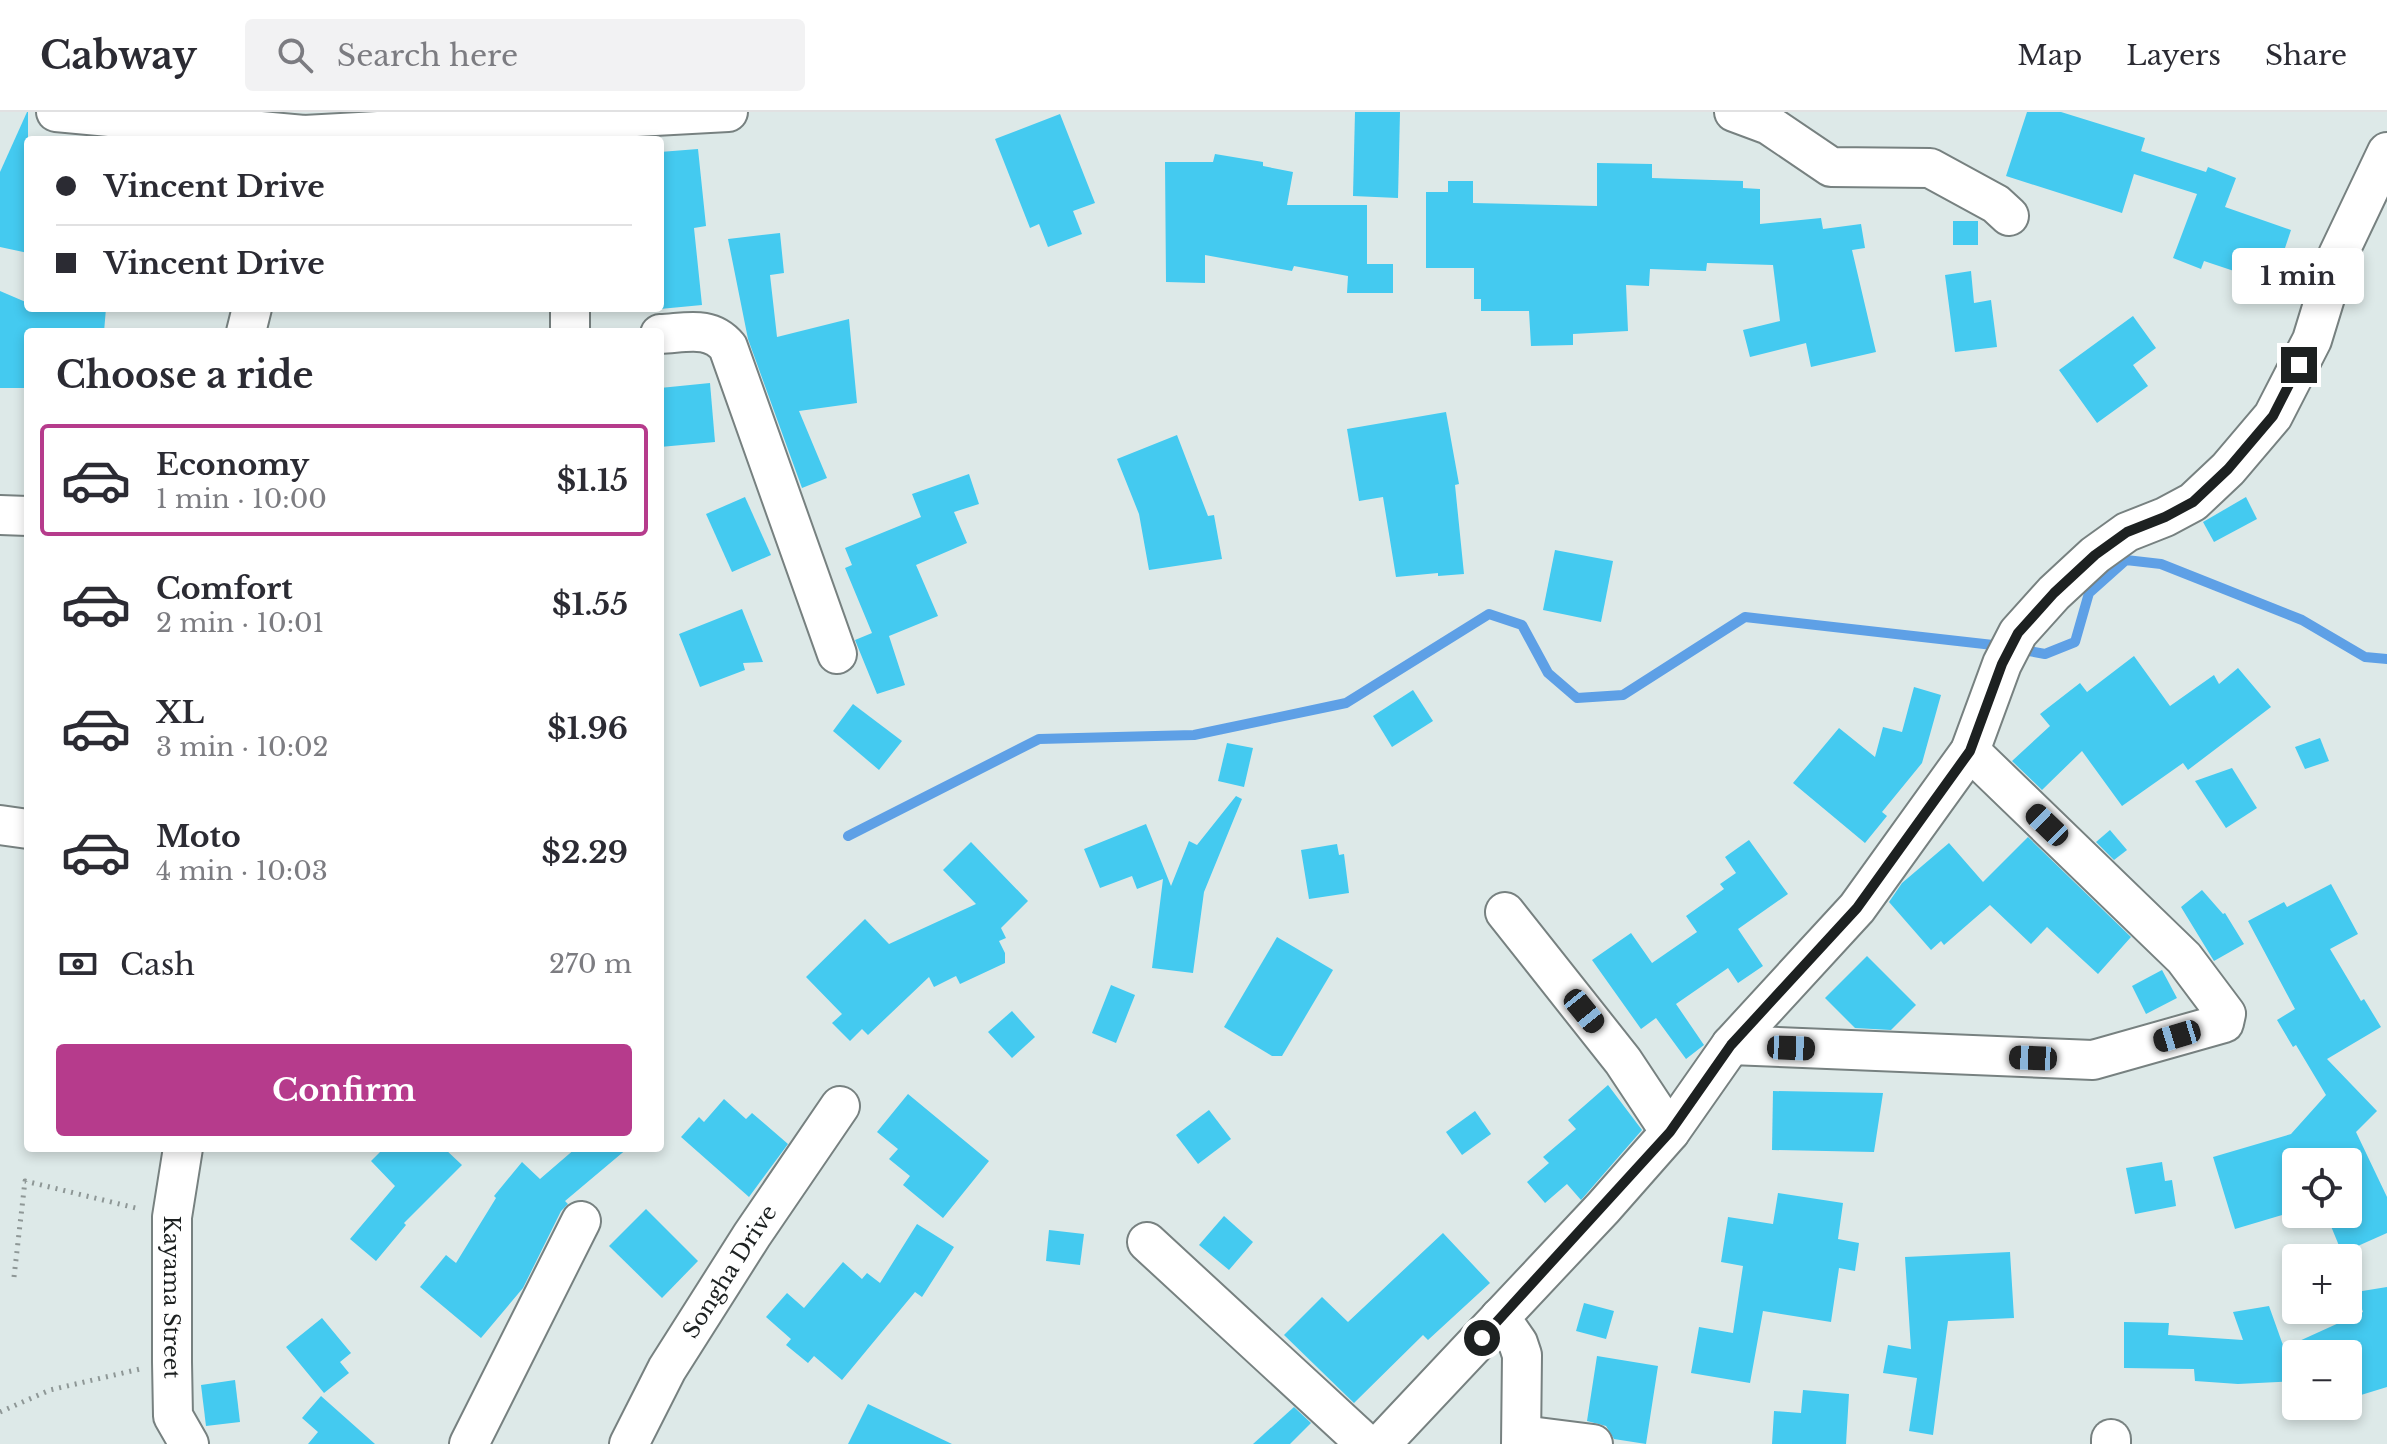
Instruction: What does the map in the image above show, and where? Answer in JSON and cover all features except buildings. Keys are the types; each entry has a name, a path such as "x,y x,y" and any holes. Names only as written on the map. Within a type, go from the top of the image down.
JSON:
{"street":[{"path":"56,112 303,129 566,130 728,112"},
{"path":"1734,112 1769,125 1831,167 1930,168 1996,204 2009,216"},
{"path":"1381,1444 1670,1132 1731,1045 1857,908 1970,751 2010,649 2054,593 2095,555 2127,532 2193,502 2228,469 2273,416 2312,340 2338,255 2387,152"},
{"path":"664,334 706,332 719,336 728,347 837,654"},
{"path":"0,515 24,516"},
{"path":"1731,1045 2093,1060 2224,1023 2226,1014 2184,958 1970,751"},
{"path":"0,825 24,828"},
{"path":"1505,912 1623,1061 1670,1132"},
{"name":"Songha Drive","path":"629,1444 667,1369 752,1235 840,1106"},
{"name":"Kayama Street","path":"182,1152 172,1217 173,1416 189,1444"},
{"path":"469,1444 581,1221"},
{"path":"1147,1242 1366,1444"},
{"path":"1500,1317 1518,1343 1522,1355 1521,1439 1593,1444"}],"path":[{"path":"14,1277 25,1181 172,1217"},
{"path":"0,1412 50,1390 172,1362"}],"waterway":[{"path":"2018,649 2045,654 2075,642 2089,593 2126,560 2161,564 2302,620 2365,657 2387,659"},
{"path":"848,836 1039,739 1194,735 1346,703 1489,614 1522,625 1548,673 1577,698 1623,695 1745,617 2002,646"}],"route":[{"path":"1482,1338 1670,1132 1731,1045 1857,908 1970,751 2002,664 2018,633 2054,593 2095,555 2127,532 2193,502 2228,469 2273,416 2299,365"}]}
